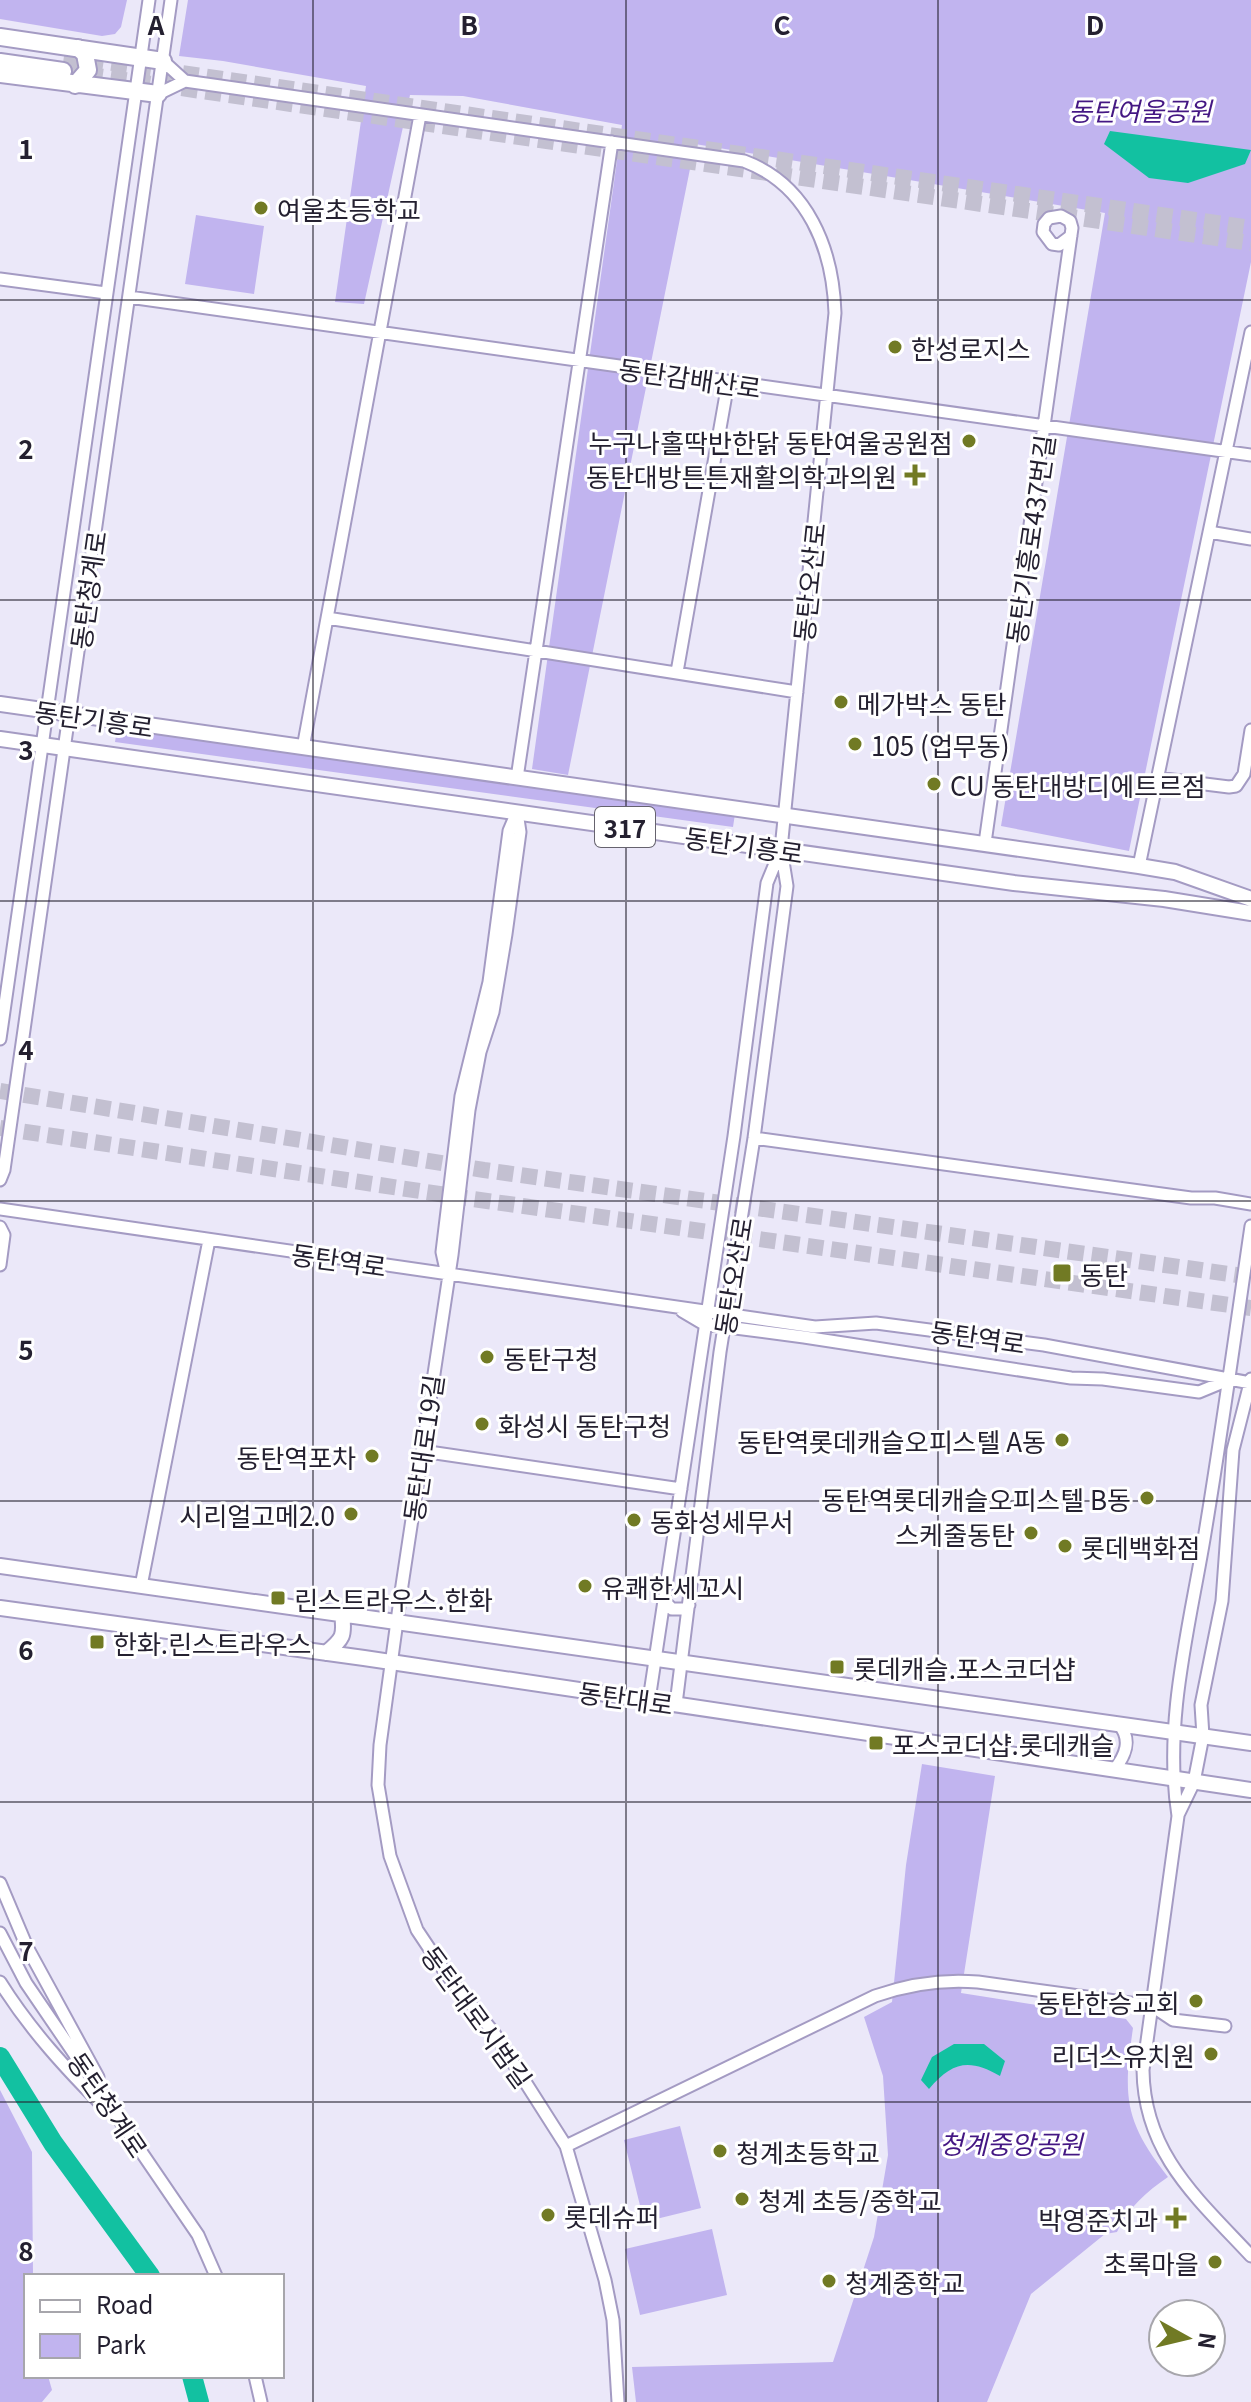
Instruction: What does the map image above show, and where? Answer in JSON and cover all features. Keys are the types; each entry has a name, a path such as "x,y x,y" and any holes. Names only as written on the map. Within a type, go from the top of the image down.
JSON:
{"highway":[{"path":"0,37 68,58"},
{"path":"0,47 68,58 85,54 88,70 75,85"},
{"path":"0,62 68,58 163,61"},
{"path":"0,74 158,94"}],"main road":[{"name":"동탄기흥로","path":"0,704 1139,866 1175,872 1251,899"},
{"name":"동탄기흥로","path":"0,739 1014,883 1164,899 1251,913"},
{"name":"동탄대로","path":"0,1566 1251,1743"},
{"name":"동탄대로","path":"0,1608 391,1662 1251,1790"},
{"path":"326,1653 345,1633 342,1614"}],"street":[{"path":"0,1039 149,0"},
{"name":"동탄청계로","path":"0,1180 4,1170 171,0"},
{"path":"163,61 185,81"},
{"path":"158,94 185,81 612,142 517,778"},
{"path":"303,748 420,115"},
{"name":"동탄오산로","path":"612,142 744,161 765,169 791,191 821,235 834,285 835,313 781,849 767,883 734,1136 649,1700"},
{"path":"1063,216 1070,221 1071,236 1059,245 1046,239 1043,232 1049,218 1063,216"},
{"name":"동탄기흥로437번길","path":"985,843 1071,236"},
{"path":"1059,245 1065,281"},
{"path":"0,279 106,293"},
{"name":"동탄감배산로","path":"129,297 1251,455"},
{"path":"1139,866 1251,332"},
{"path":"677,672 728,383"},
{"path":"1209,532 1251,539"},
{"path":"327,618 797,692"},
{"path":"1157,778 1236,786 1244,774 1251,730"},
{"name":"동탄대로19길","path":"397,1622 448,1275 442,1252 455,1136 470,1054 489,982 509,831 517,812"},
{"name":"동탄오산로","path":"676,1704 725,1321 754,1138 787,886 781,849"},
{"path":"754,1138 1251,1204"},
{"name":"동탄역로","path":"0,1209 678,1309 705,1318 804,1337 1071,1378 1199,1392 1228,1380"},
{"path":"1251,1226 1174,1732 1172,1779 1178,1816 1143,2070 1143,2087 1151,2126 1162,2150 1181,2182 1251,2256"},
{"path":"0,1227 4,1235 0,1265"},
{"path":"141,1586 209,1240"},
{"name":"동탄역로","path":"725,1321 815,1327 876,1323 1055,1347 1251,1382 1233,1450 1222,1601 1201,1705 1203,1736 1194,1782"},
{"path":"1139,1384 1141,1364"},
{"path":"1219,1451 1233,1450"},
{"path":"422,1451 681,1489"},
{"path":"663,1600 672,1609 685,1609 689,1605"},
{"name":"동탄대로시범길","path":"397,1622 380,1745 378,1785 382,1822 401,1891 417,1930 447,1975 494,2033 566,2146 613,2320 618,2402"},
{"path":"1114,1770 1124,1758 1127,1745 1126,1732 1119,1724"},
{"path":"1178,1816 1194,1782"},
{"path":"0,1883 27,1947 127,2131"},
{"name":"동탄청계로","path":"0,1933 26,1983 198,2235 215,2274"},
{"path":"566,2146 859,2003 893,1990 959,1981 1152,2006 1173,2020 1225,2026"},
{"path":"0,1982 21,2015 64,2067 127,2131"},
{"path":"255,2378 261,2402"}],"green space":[{"path":"0,0 127,0 121,27 115,34 102,36 0,19"},
{"name":"동탄여울공원","path":"188,0 1251,0 1251,262 1129,851 1001,826 1105,213 695,144 568,775 532,769 622,125 463,96 410,95 364,304 335,302 366,86 179,56"},
{"path":"196,215 264,226 254,294 185,284"},
{"path":"117,729 735,814 733,827 115,742"},
{"name":"청계중앙공원","path":"922,1764 995,1776 961,1993 1126,2019 1133,2028 1128,2073 1130,2107 1143,2140 1168,2177 1138,2201 1117,2232 1105,2234 1031,2294 987,2402 636,2402 632,2367 833,2362 874,2237 888,2155 883,2076 864,2017 892,2002 906,1865"},
{"path":"0,2090 32,2152 33,2274 24,2274 24,2378 49,2378 52,2390 42,2402 0,2402"},
{"path":"680,2126 701,2208 644,2222 624,2140"},
{"path":"712,2229 727,2295 640,2315 625,2249"}],"shaded area":[{"path":"1110,131 1251,150 1245,164 1188,183 1149,178 1104,144"},
{"path":"954,2044 984,2044 1005,2061 1000,2076 979,2067 962,2066 945,2073 929,2089 921,2080 932,2057"}],"waterway":[{"path":"0,2057 53,2143 149,2274"},
{"path":"193,2378 199,2402"}],"tunnel":[{"path":"64,56 1251,228"},
{"path":"63,71 1251,243"},
{"path":"0,1091 484,1170 1251,1277"},
{"path":"0,1128 473,1199 1251,1308"}],"place":[{"name":"여울초등학교","path":"261,208"},
{"name":"한성로지스","path":"895,347"},
{"name":"누구나홀딱반한닭 동탄여울공원점","path":"969,441"},
{"name":"동탄대방튼튼재활의학과의원","path":"915,475"},
{"name":"메가박스 동탄","path":"841,702"},
{"name":"105 (업무동)","path":"855,744"},
{"name":"CU 동탄대방디에트르점","path":"934,784"},
{"name":"동탄","path":"1062,1273"},
{"name":"동탄구청","path":"487,1357"},
{"name":"화성시 동탄구청","path":"482,1424"},
{"name":"동탄역롯데캐슬오피스텔 A동","path":"1062,1440"},
{"name":"동탄역포차","path":"372,1456"},
{"name":"동탄역롯데캐슬오피스텔 B동","path":"1147,1498"},
{"name":"시리얼고메2.0","path":"351,1514"},
{"name":"동화성세무서","path":"634,1520"},
{"name":"스케줄동탄","path":"1031,1533"},
{"name":"롯데백화점","path":"1065,1546"},
{"name":"유쾌한세꼬시","path":"585,1586"},
{"name":"린스트라우스.한화","path":"278,1598"},
{"name":"한화.린스트라우스","path":"97,1642"},
{"name":"롯데캐슬.포스코더샵","path":"837,1667"},
{"name":"포스코더샵.롯데캐슬","path":"876,1743"},
{"name":"동탄한승교회","path":"1196,2001"},
{"name":"리더스유치원","path":"1211,2054"},
{"name":"청계초등학교","path":"720,2151"},
{"name":"청계 초등/중학교","path":"742,2199"},
{"name":"롯데슈퍼","path":"548,2215"},
{"name":"박영준치과","path":"1176,2218"},
{"name":"초록마을","path":"1215,2262"},
{"name":"청계중학교","path":"829,2281"}]}
